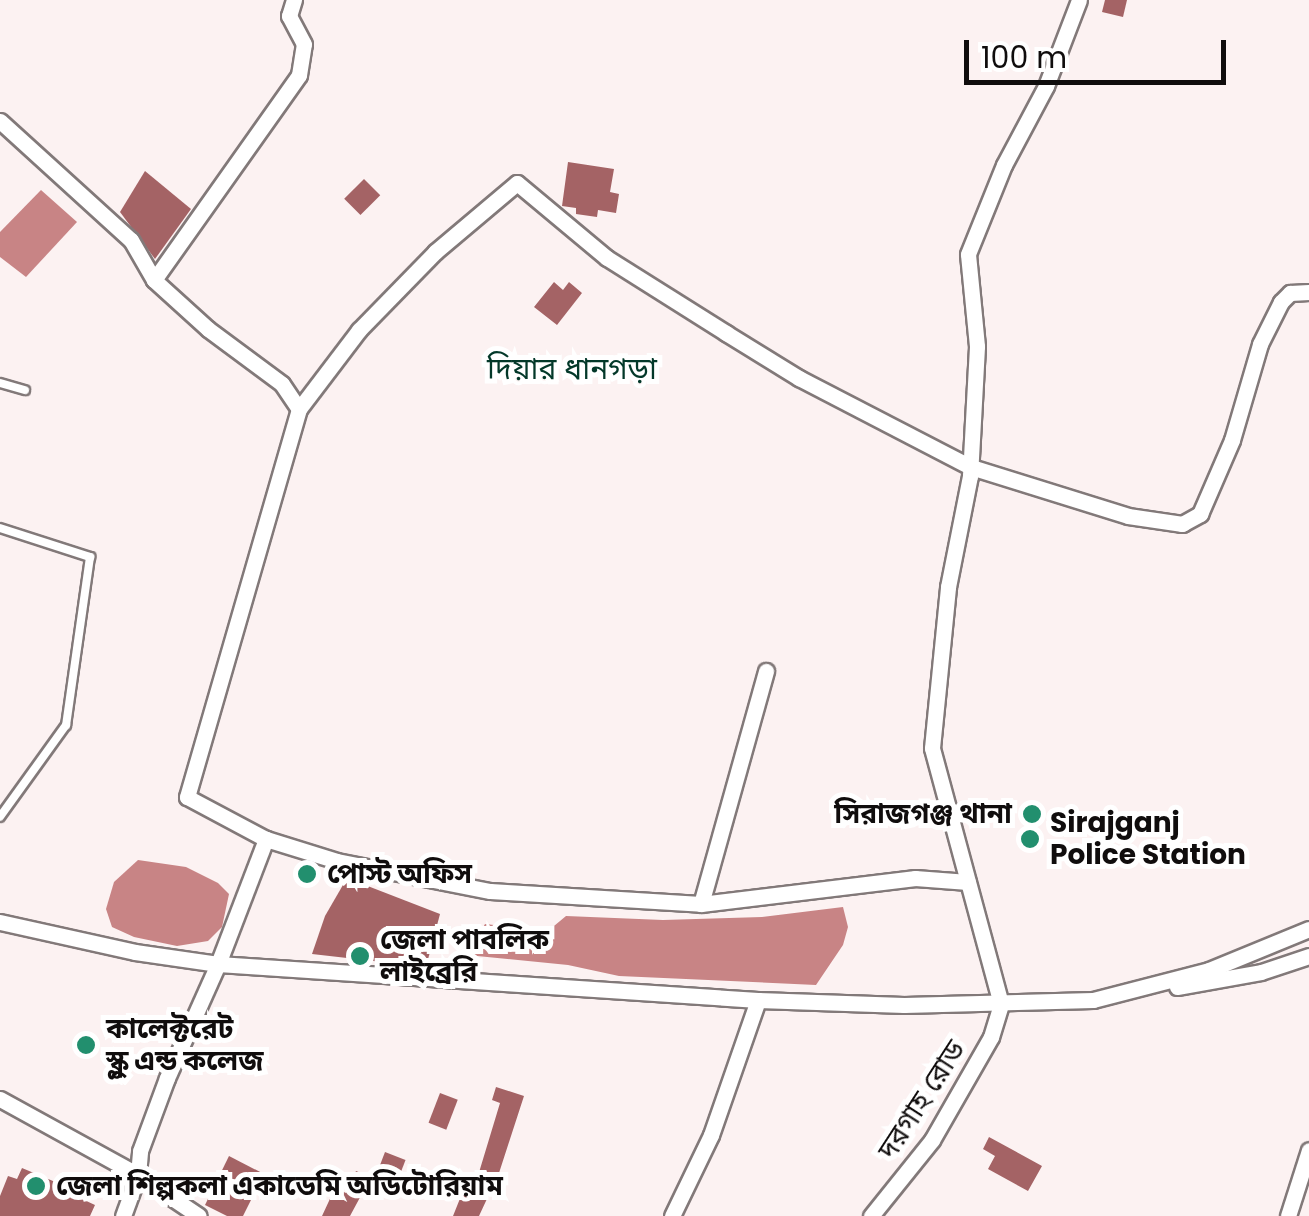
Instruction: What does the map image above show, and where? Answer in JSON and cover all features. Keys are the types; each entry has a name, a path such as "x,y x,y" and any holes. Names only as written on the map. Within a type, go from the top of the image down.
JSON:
{"street":[{"path":"154,280 298,74 304,44 289,16 294,0"},
{"path":"1001,1004 932,748 948,587 970,467 977,346 968,254 1004,165 1046,86 1079,0"},
{"path":"0,121 130,240 154,280 208,330 282,384 298,409"},
{"path":"968,882 915,878 701,904 490,892 337,861 266,839 187,797 298,409 359,330 434,252 517,182 607,258 726,333 799,378 970,467 1128,516 1182,524 1200,514 1232,440 1260,344 1282,302 1290,293 1309,292"},
{"path":"701,904 766,671"},
{"path":"123,1216 138,1176 140,1151 167,1078 218,964 266,839"},
{"path":"0,922 135,952 218,964 758,1000 1061,1003 1208,984 1309,956"},
{"path":"1143,990 1209,970 1309,928"},
{"path":"672,1216 711,1135 758,1000"},
{"name":"দরগাহ রোড","path":"872,1216 932,1140 992,1036 1001,1004"},
{"path":"0,1100 138,1176 200,1216"},
{"path":"1288,1216 1309,1150"}],"lane":[{"path":"0,383 25,390"},
{"path":"0,528 90,557 66,725 0,817"}],"shaded area":[{"path":"41,190 77,222 26,277 0,257 0,232"},
{"path":"138,860 186,867 218,883 229,894 222,927 208,941 177,946 134,937 112,927 106,909 114,882"},
{"path":"843,907 848,927 843,945 816,985 619,976 568,965 467,955 485,924 548,931 566,916 663,920 762,917"}],"building":[{"path":"1105,0 1127,0 1123,17 1102,12"},
{"path":"568,162 614,169 610,192 619,194 616,213 598,210 597,217 576,214 576,208 562,206"},
{"path":"145,171 191,209 155,259 120,212"},
{"path":"364,179 380,195 360,215 344,199"},
{"path":"554,282 563,290 569,282 582,293 557,325 534,307"},
{"path":"347,878 440,914 426,967 312,954 325,916"},
{"path":"496,1087 524,1096 499,1173 479,1216 453,1216 469,1176 477,1179 500,1103 492,1100"},
{"path":"440,1093 458,1100 446,1130 429,1123"},
{"path":"989,1137 1042,1166 1028,1191 988,1169 995,1156 983,1149"},
{"path":"385,1152 406,1160 392,1196 371,1188"},
{"path":"229,1156 264,1174 243,1216 227,1216 205,1205"},
{"name":"জেলা শিল্পকলা একাডেমি অডিটোরিয়াম","path":"22,1168 84,1194 82,1199 95,1205 90,1216 0,1216 0,1196 8,1176 17,1179"},
{"path":"356,1171 371,1177 350,1216 322,1216 335,1188 346,1193"}],"place":[{"name":"সিরাজগঞ্জ থানা","path":"1032,814"},
{"name":"Sirajganj Police Station","path":"1030,839"},
{"name":"পোস্ট অফিস","path":"307,874"},
{"name":"জেলা পাবলিক লাইব্রেরি","path":"360,956"},
{"name":"কালেক্টরেট স্কুল এন্ড কলেজ","path":"86,1045"},
{"name":"জেলা শিল্পকলা একাডেমি অডিটোরিয়াম","path":"36,1186"}],"district":[{"name":"দিয়ার ধানগড়া","path":"572,369"}]}
